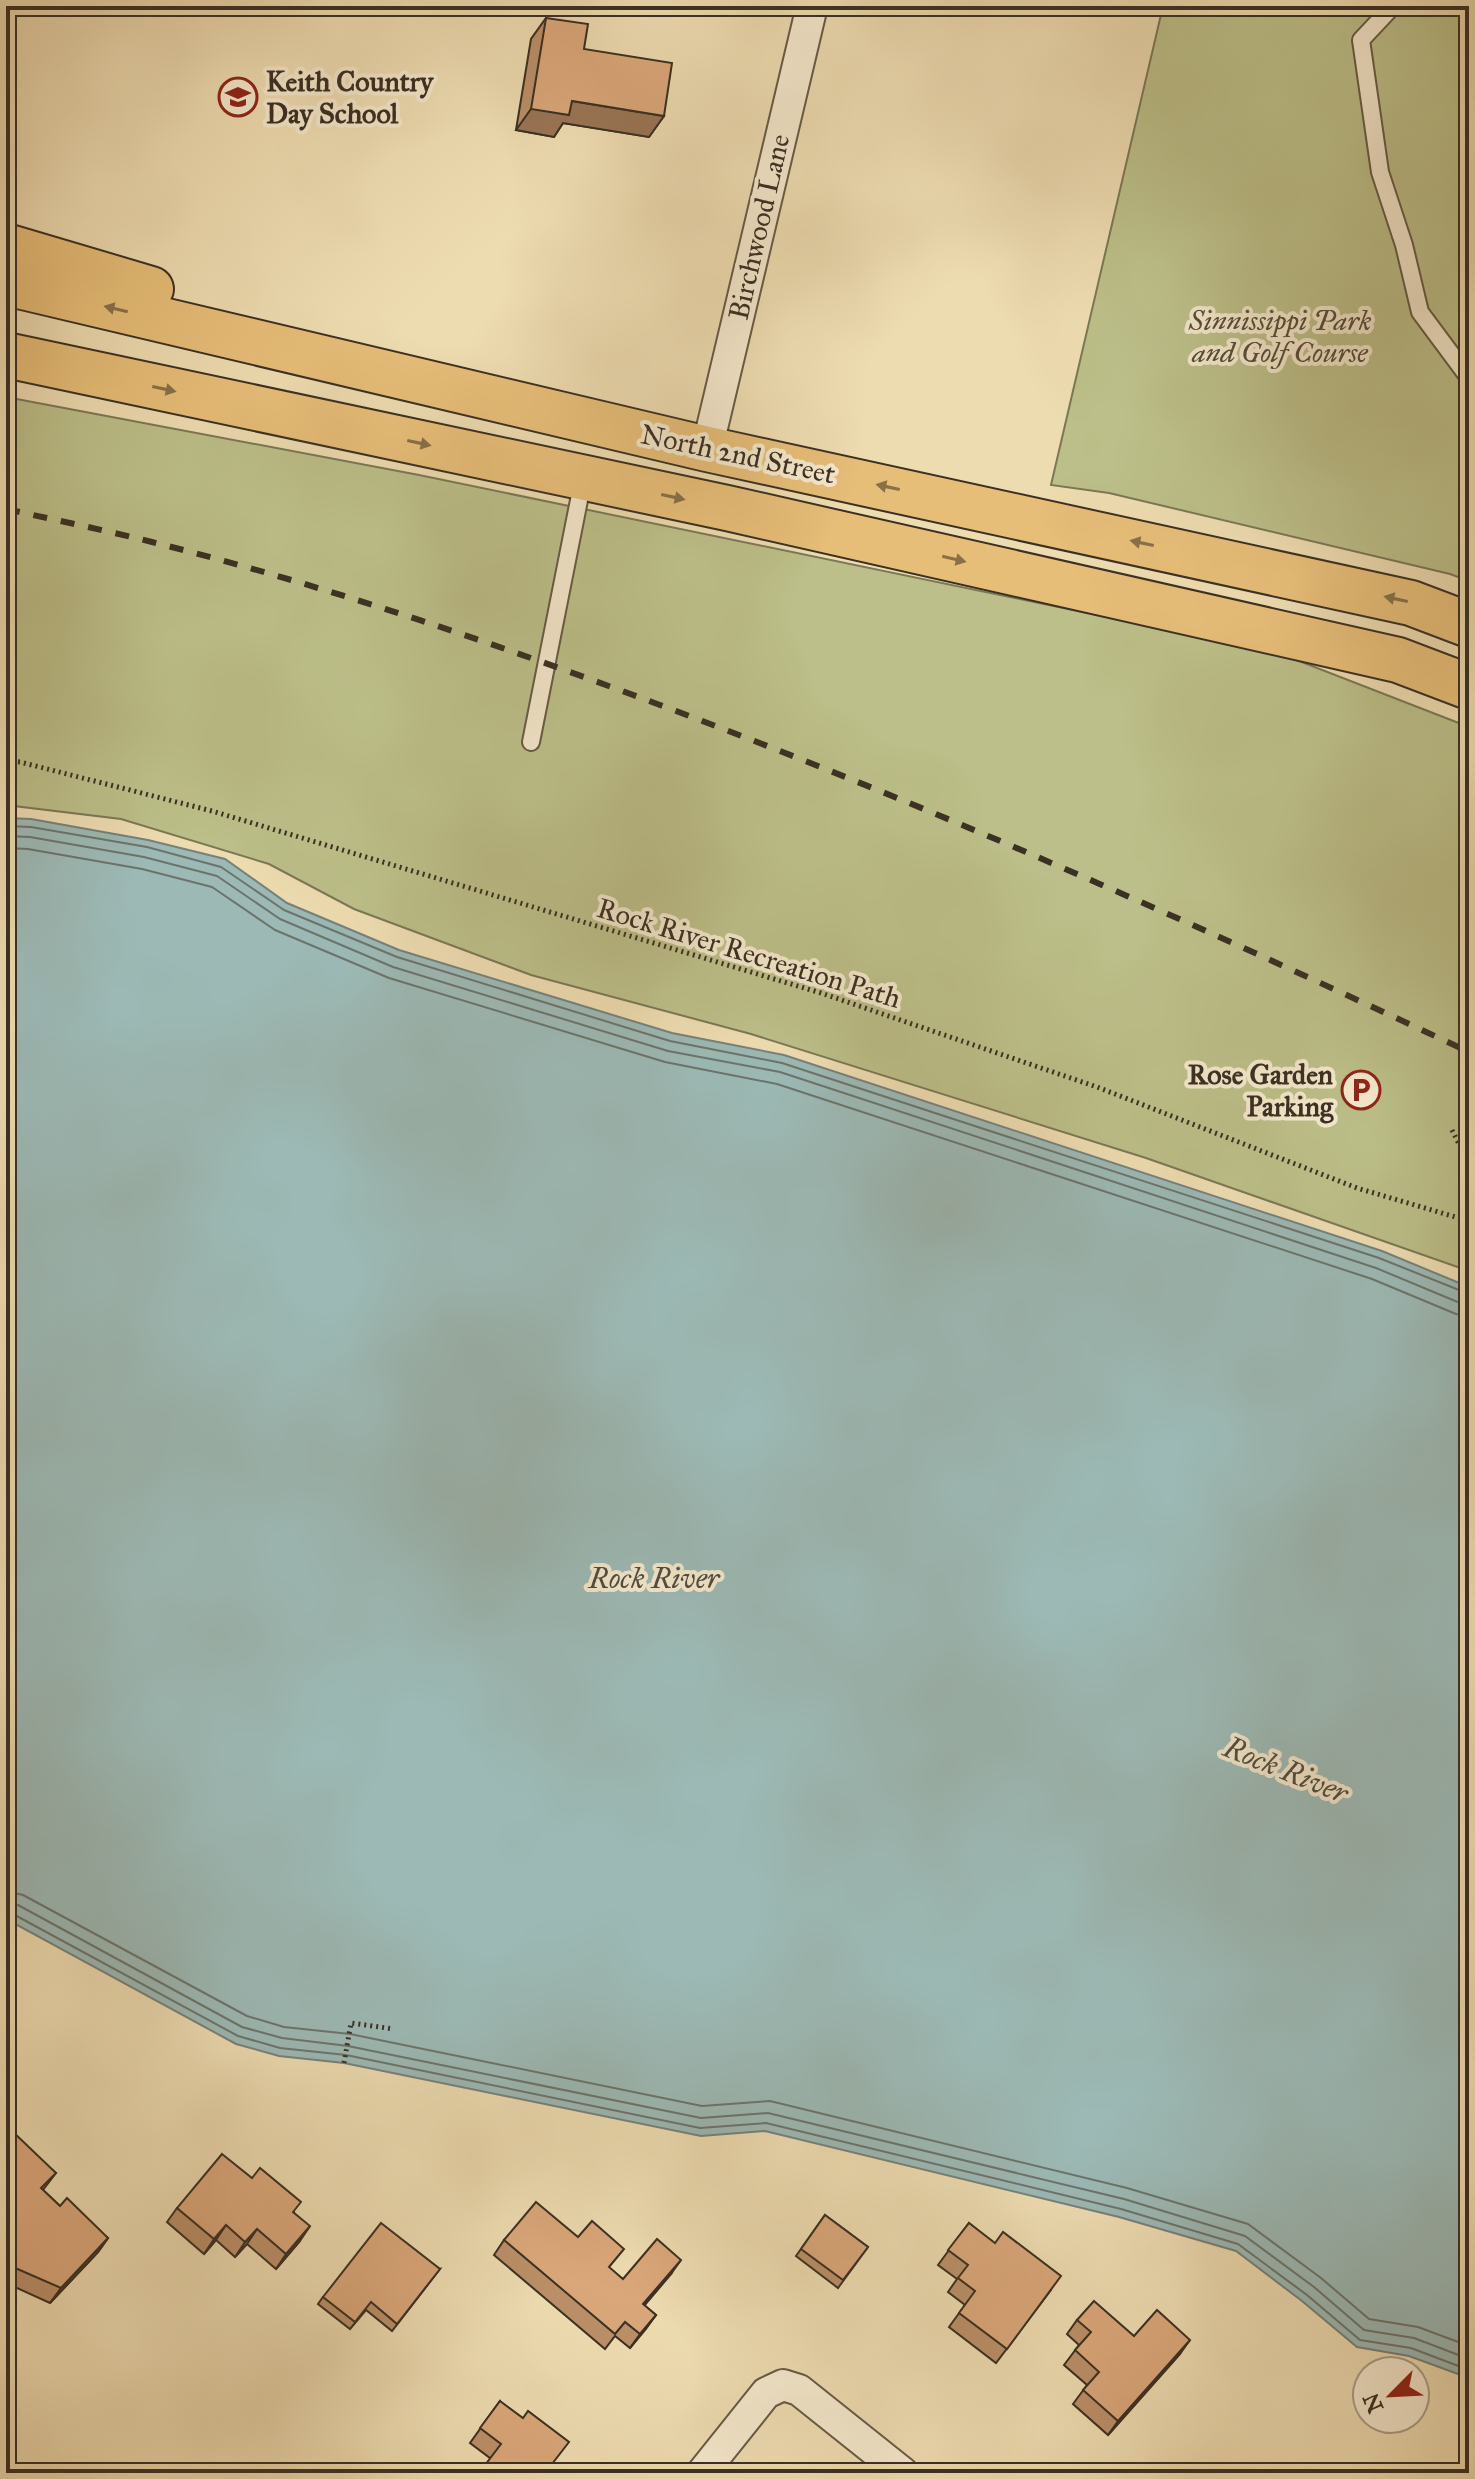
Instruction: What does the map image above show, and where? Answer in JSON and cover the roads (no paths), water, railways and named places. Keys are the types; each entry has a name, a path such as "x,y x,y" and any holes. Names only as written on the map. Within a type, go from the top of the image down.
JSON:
{"main road":[{"path":"6,246 590,421"},
{"name":"North 2nd Street","path":"6,283 707,449 1411,603 1469,625"},
{"name":"North 2nd Street","path":"6,355 727,508 1398,660 1469,687"}],"street":[{"name":"Birchwood Lane","path":"707,449 812,6"},
{"path":"702,2473 766,2393 783,2385 799,2390 903,2473"}],"lane":[{"path":"1393,6 1361,40 1380,172 1404,245 1420,312 1469,378"},
{"path":"531,742 583,479"}],"water":[{"name":"Rock River","path":"6,818 31,819 148,840 225,859 287,903 399,950 672,1033 784,1055 1382,1251 1469,1287 1469,2378 1431,2364 1431,2355 1403,2355 1357,2347 1236,2251 1119,2217 765,2131 701,2136 344,2063 279,2056 236,2044 6,1919"}],"railway":[{"path":"6,509 152,542 345,596 535,659 660,705 865,785 1068,870 1469,1052"}],"place":[{"name":"Keith Country Day School","path":"238,97"},
{"name":"Rose Garden Parking","path":"1361,1090"}],"park label":[{"name":"Sinnissippi Park and Golf Course","path":"1280,336"}]}
